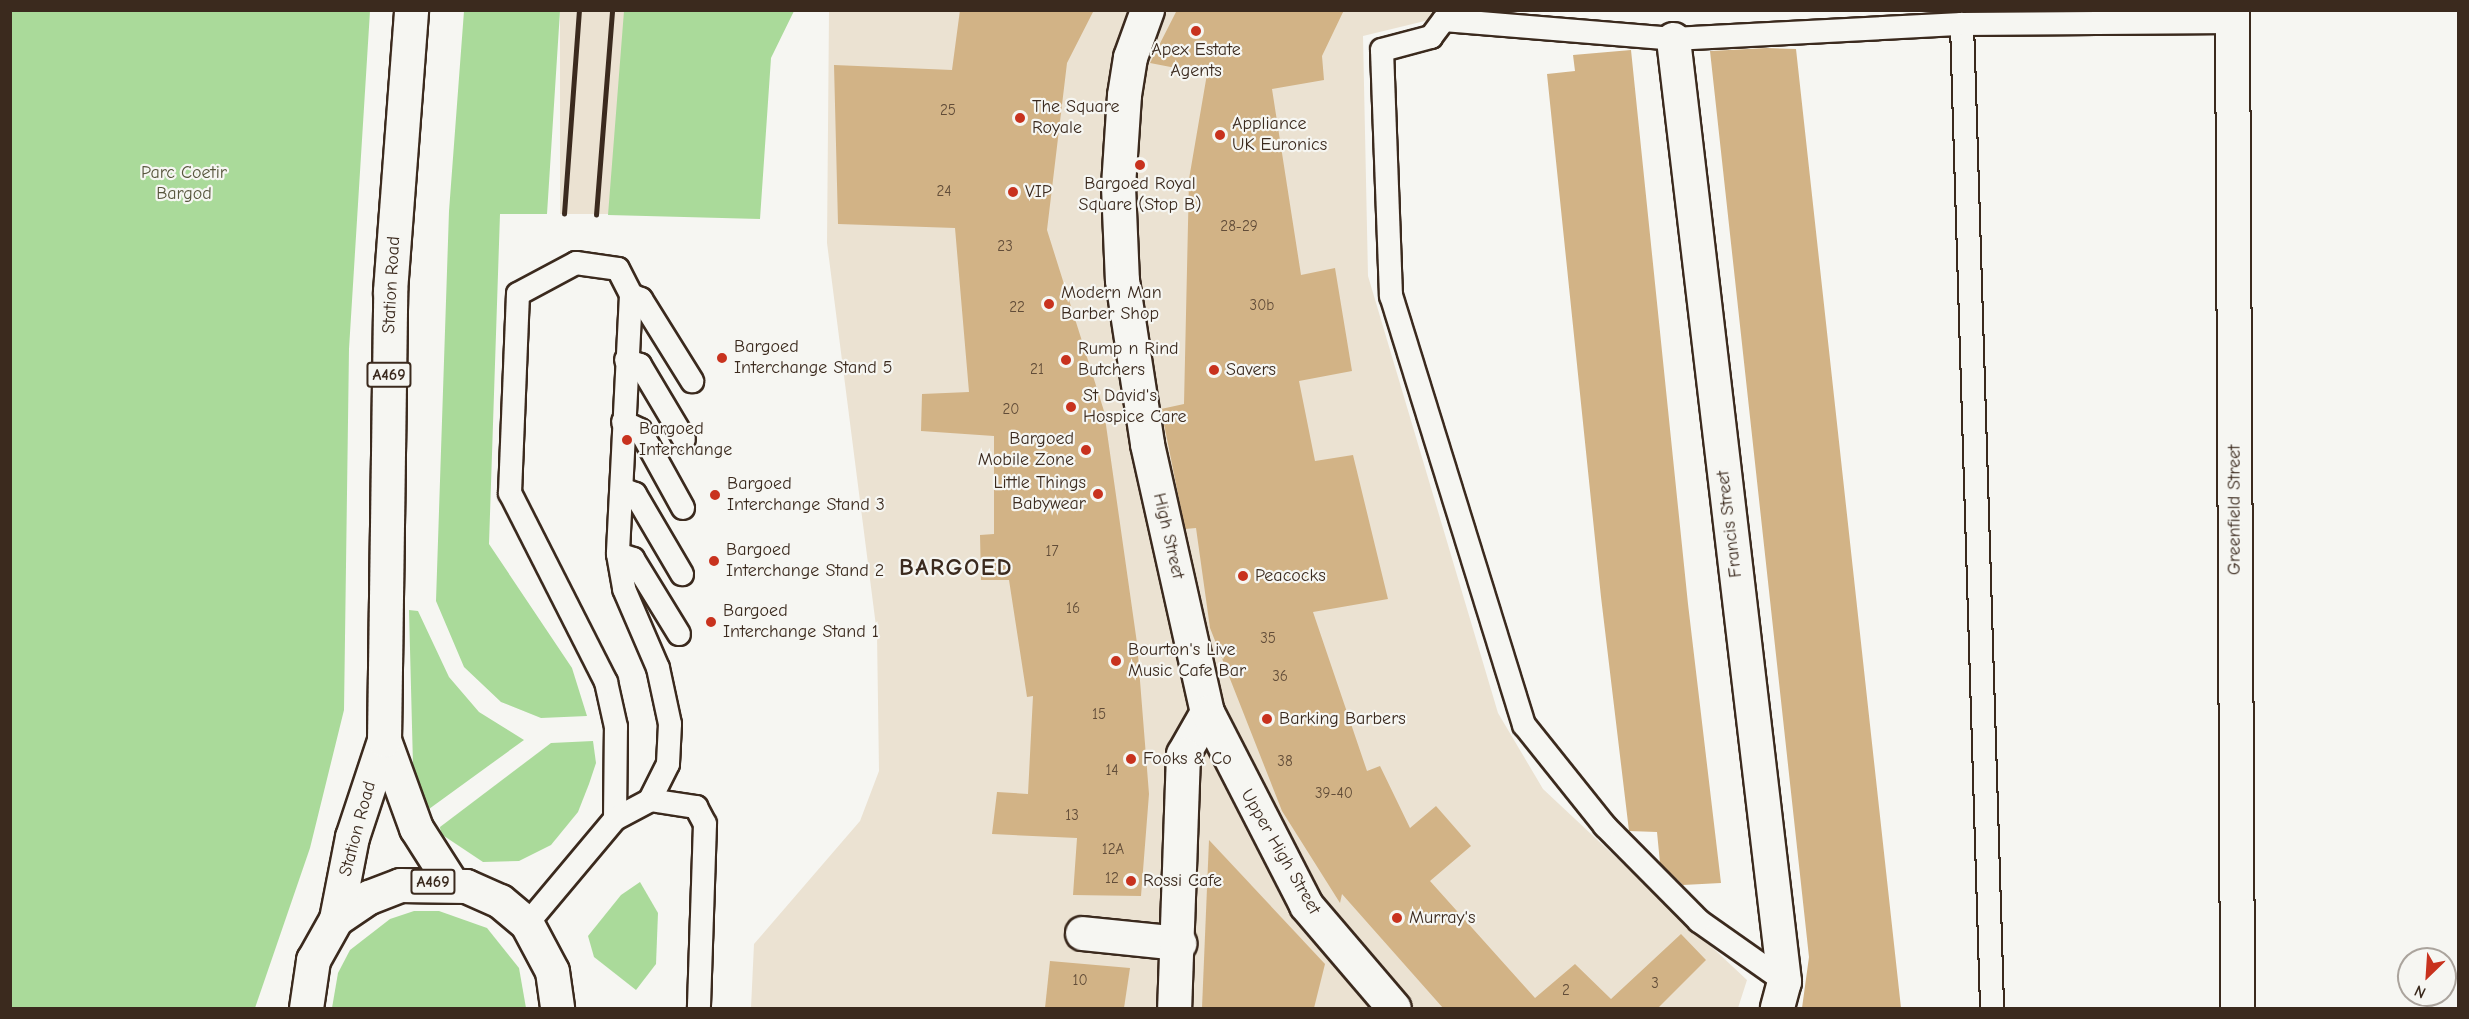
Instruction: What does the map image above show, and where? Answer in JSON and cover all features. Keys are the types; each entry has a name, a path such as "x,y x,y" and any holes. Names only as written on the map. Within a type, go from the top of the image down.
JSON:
{"street":[{"name":"Station Road","path":"306,1008 313,960 336,920 351,837 384,740 390,291 411,10"},
{"name":"High Street","path":"1147,10 1130,57 1118,186 1122,280 1147,444 1207,712"},
{"name":"Greenfield Street","path":"2232,16 2237,1008"},
{"name":"Francis Street","path":"1673,39 1780,995"},
{"path":"1174,1008 1179,943 1183,754 1207,712"},
{"name":"Upper High Street","path":"1207,712 1306,906 1394,1008"},
{"name":"Station Road","path":"384,740 416,828 451,883"},
{"name":"Station Road","path":"336,920 369,897 400,885 451,883 500,901 527,924 552,971 556,1008"},
{"path":"1082,933 1179,943"}],"lane":[{"path":"1780,995 1699,921 1605,826 1524,725 1391,296 1382,50 1431,37 1447,15 1673,39 1962,24 2232,16"},
{"path":"1962,24 1992,1008"},
{"path":"615,819 616,727 606,682 510,494 518,294 576,263 618,269 631,296 618,554 624,589 658,668 670,724 668,764 650,800"},
{"path":"631,296 641,299 692,381"},
{"path":"626,360 640,365 684,439"},
{"path":"624,422 639,430 683,508"},
{"path":"622,489 635,494 682,574"},
{"path":"618,554 633,559 679,634"},
{"path":"527,924 615,819 650,800 687,803 705,824 699,1008"}],"shaded area":[{"path":"560,11 624,11 624,214 560,214"},
{"path":"829,11 1433,11 1429,20 1363,36 1368,276 1498,713 1543,789 1747,980 1738,1008 751,1008 754,944 860,821 879,771 877,634 827,243"}],"green space":[{"name":"Parc Coetir Bargod","path":"10,11 370,11 349,349 344,710 310,848 255,1008 11,1008"},
{"path":"464,11 560,11 547,214 500,214 489,544 572,668 587,716 541,718 501,702 464,667 436,601 449,211"},
{"path":"624,11 794,11 771,58 760,219 608,215"},
{"path":"409,610 418,611 449,677 479,712 524,740 429,809 413,765"},
{"path":"593,741 596,763 578,812 551,845 519,861 483,862 441,834 440,827 551,743"},
{"path":"640,882 658,913 656,964 636,990 594,957 588,936 621,895"},
{"path":"414,911 439,911 487,928 519,968 526,1008 332,1008 338,973 350,950 390,919"}],"building":[{"path":"960,10 1094,10 1067,63 1047,230 1104,411 1137,643 1149,794 1141,896 1073,895 1077,838 992,834 997,792 1028,794 1033,696 1027,697 1009,580 981,580 980,535 994,534 994,436 921,431 922,394 969,392 955,228 838,224 834,65 952,70"},
{"path":"1177,10 1344,10 1322,56 1324,80 1272,89 1301,275 1335,268 1352,371 1299,381 1315,461 1353,455 1388,599 1313,612 1367,771 1380,766 1410,828 1436,806 1471,846 1430,881 1535,998 1575,964 1611,999 1681,934 1706,960 1658,1008 1443,1008 1342,894 1340,903 1282,811 1210,628 1196,528 1185,529 1161,409 1184,404 1189,179 1207,74 1150,63"},
{"path":"1796,49 1901,1008 1802,1008 1809,957 1710,51"},
{"path":"1631,50 1688,604 1721,883 1683,885 1660,863 1657,832 1629,831 1601,597 1547,74 1575,71 1573,55"},
{"path":"1209,840 1325,964 1314,1008 1202,1008"},
{"path":"1050,961 1130,968 1124,1008 1045,1008"}],"railway":[{"path":"564,214 579,10"},
{"path":"596,215 612,10"}],"place":[{"name":"Apex Estate Agents","path":"1196,31"},
{"name":"The Square Royale","path":"1020,118"},
{"name":"Appliance UK Euronics","path":"1220,135"},
{"name":"Bargoed Royal Square (Stop B)","path":"1140,165"},
{"name":"VIP","path":"1013,192"},
{"name":"Modern Man Barber Shop","path":"1049,304"},
{"name":"Bargoed Interchange Stand 5","path":"722,358"},
{"name":"Rump n Rind Butchers","path":"1066,360"},
{"name":"Savers","path":"1214,370"},
{"name":"St David's Hospice Care","path":"1071,407"},
{"name":"Bargoed Interchange","path":"627,440"},
{"name":"Bargoed Mobile Zone","path":"1086,450"},
{"name":"Little Things Babywear","path":"1098,494"},
{"name":"Bargoed Interchange Stand 3","path":"715,495"},
{"name":"Bargoed Interchange Stand 2","path":"714,561"},
{"name":"Peacocks","path":"1243,576"},
{"name":"Bargoed Interchange Stand 1","path":"711,622"},
{"name":"Bourton's Live Music Cafe Bar","path":"1116,661"},
{"name":"Barking Barbers","path":"1267,719"},
{"name":"Fooks & Co","path":"1131,759"},
{"name":"Rossi Cafe","path":"1131,881"},
{"name":"Murray's","path":"1397,918"}],"district":[{"name":"BARGOED","path":"956,568"}]}
